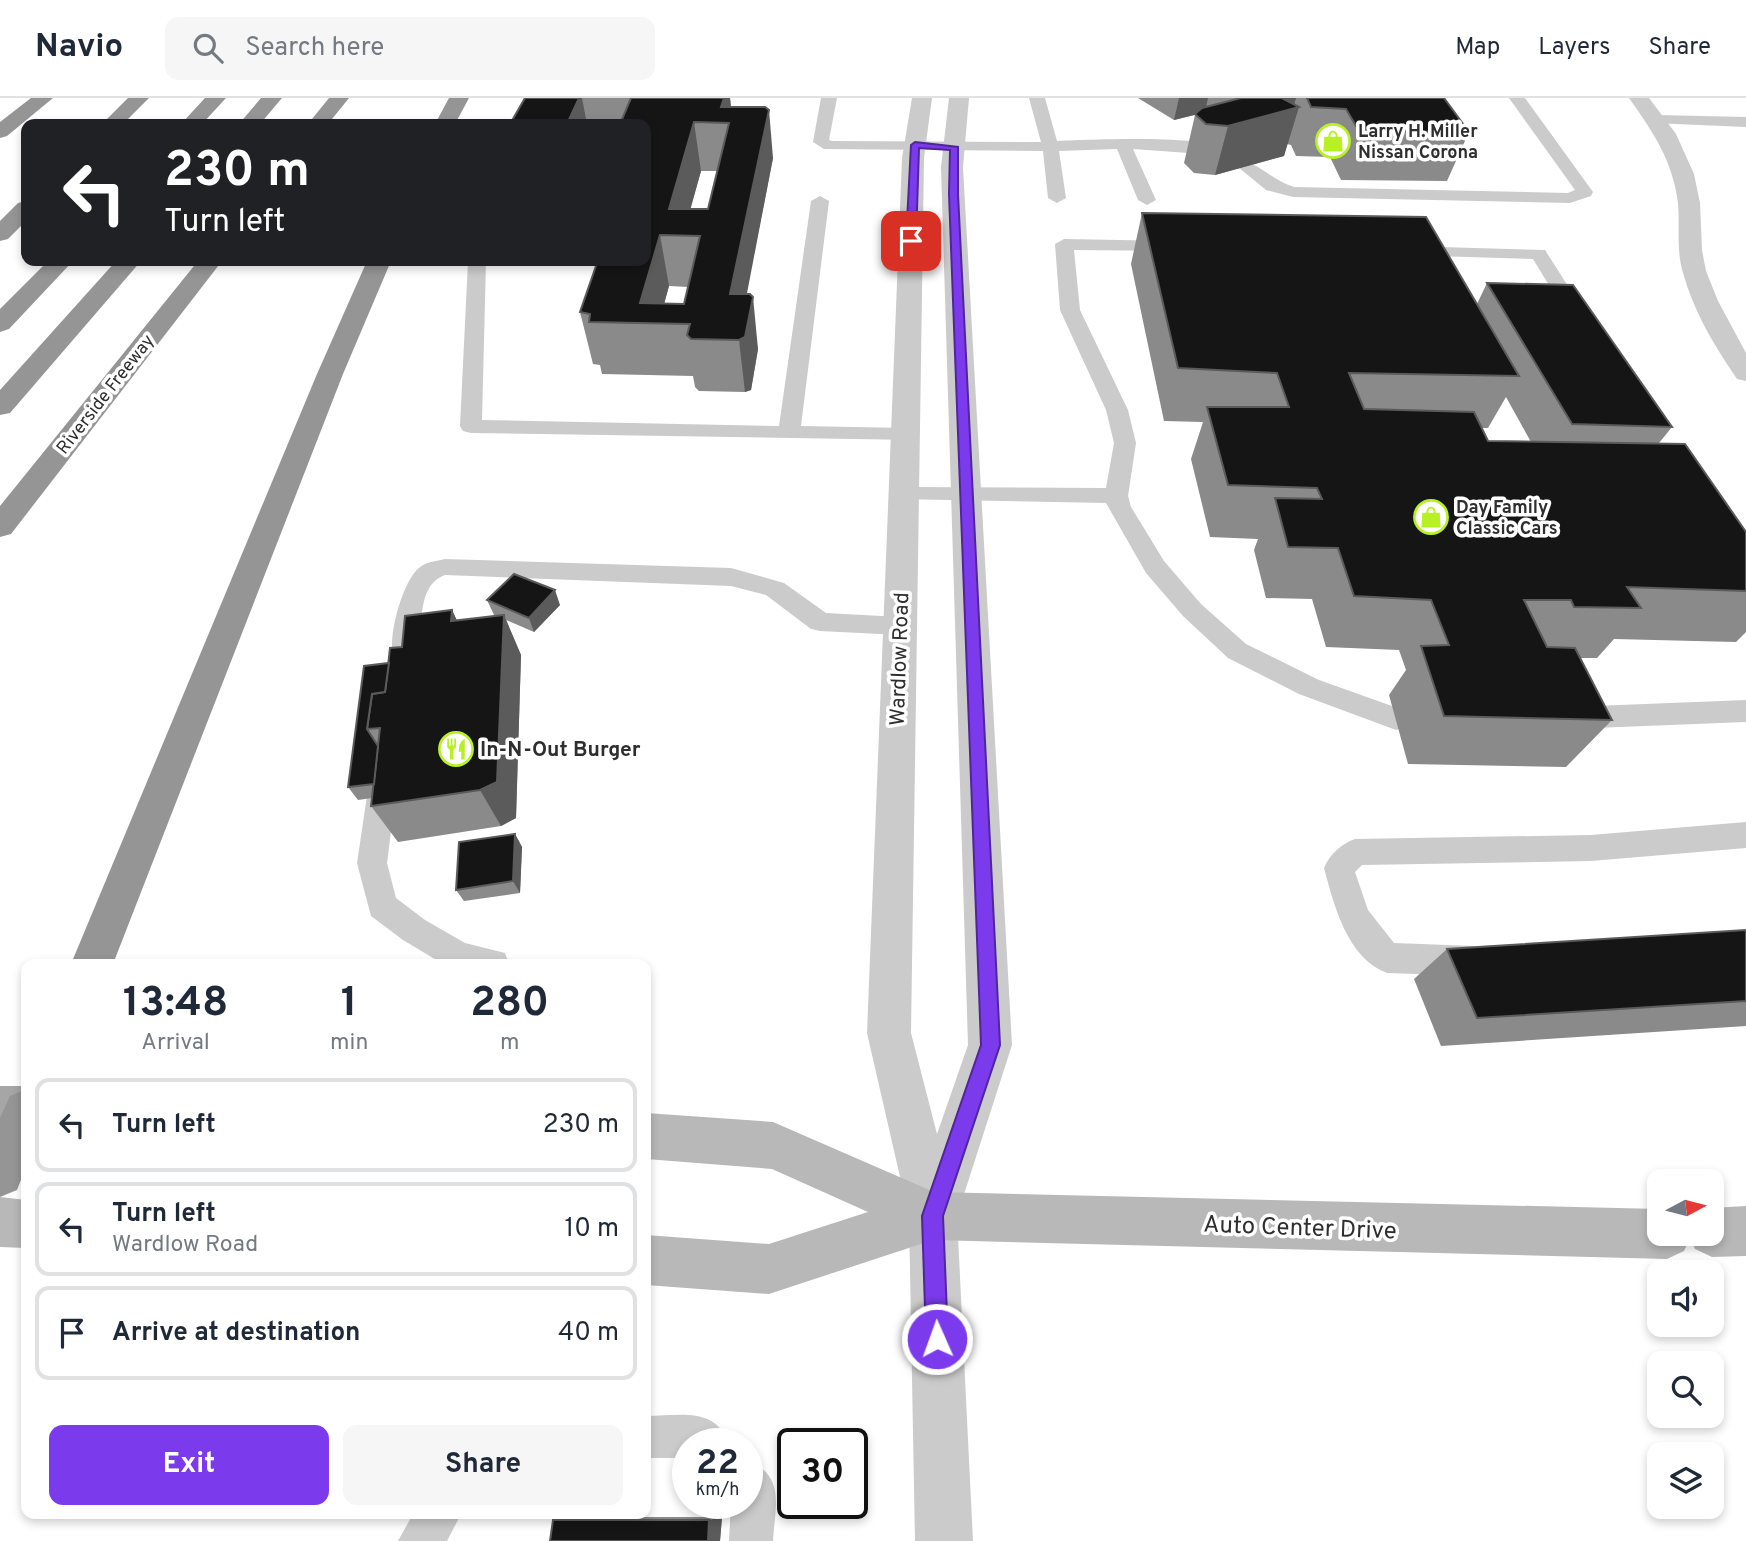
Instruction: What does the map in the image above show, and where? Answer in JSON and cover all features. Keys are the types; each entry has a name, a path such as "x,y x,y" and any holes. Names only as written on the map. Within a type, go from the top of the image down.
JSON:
{"highway":[{"path":"0,132 43,98"},
{"path":"117,119 139,98"},
{"path":"196,119 216,98"},
{"path":"253,119 272,98"},
{"path":"322,119 339,98"},
{"path":"448,119 459,98"},
{"path":"0,234 21,213"},
{"path":"0,324 56,266"},
{"path":"0,407 125,266"},
{"name":"Riverside Freeway","path":"0,527 206,266"},
{"path":"94,959 330,374 377,266"},
{"path":"0,1173 21,1123"}],"main road":[{"path":"0,1109 21,1111"},
{"path":"651,1136 773,1146 933,1216"},
{"path":"651,1260 769,1269 933,1216"},
{"name":"Auto Center Drive","path":"933,1216 1647,1234"},
{"path":"0,1222 21,1224"},
{"path":"1724,1232 1746,1231"}],"street":[{"name":"Wardlow Road","path":"922,98 915,145 889,1033 933,1216 944,1541"},
{"name":"Wardlow Road","path":"933,1216 990,1045 952,167 959,98"},
{"path":"1639,98 1657,120 1680,161 1689,203 1691,258 1706,300 1729,348 1746,373"}],"lane":[{"path":"829,98 821,142 830,146 1178,144 1216,150"},
{"path":"1037,98 1050,146 1057,198"},
{"path":"1246,167 1272,186 1293,192 1570,198 1585,192 1517,98"},
{"path":"1657,120 1746,122"},
{"path":"1124,145 1146,200"},
{"path":"789,433 820,201"},
{"path":"1190,246 1064,244 1070,310 1109,390 1125,443 1116,496 1131,530 1155,567 1192,610 1237,651 1309,687 1396,719"},
{"path":"1385,251 1539,254 1591,337"},
{"path":"476,266 473,299 471,426 907,435"},
{"path":"904,494 1116,496"},
{"path":"396,676 403,658 410,614 421,580 430,572 445,567 731,577 775,589 820,622 900,626"},
{"path":"1544,719 1746,711"},
{"path":"387,757 372,863 382,906 414,930 458,956 471,959"},
{"path":"1508,962 1387,958 1365,937 1353,913 1339,869 1355,852 1591,848 1746,835"},
{"path":"651,1437 672,1437"},
{"path":"420,1541 435,1519"},
{"path":"751,1541 752,1519"}],"building":[{"path":"525,98 579,98 569,119 513,119"},
{"path":"631,98 724,98 721,107 765,107 769,110 730,294 750,294 753,297 745,337 739,340 691,339 687,335 690,324 589,322 590,314 580,312 596,266 651,266 640,303 684,304 700,236 660,235 651,266 651,119 622,119","holes":["694,122 729,123 708,209 669,209"]},
{"path":"1241,98 1282,98 1299,107 1228,126 1206,124 1195,114 1202,108"},
{"path":"1307,98 1444,98 1469,132 1359,131 1346,109 1311,107"},
{"name":"Day Family Classic Cars","path":"1142,213 1426,217 1519,376 1349,373 1364,409 1474,412 1488,441 1685,444 1746,532 1746,591 1627,587 1641,608 1574,607 1571,600 1524,600 1547,647 1575,648 1612,720 1444,716 1421,646 1449,645 1431,600 1354,596 1338,548 1288,547 1275,498 1322,499 1317,488 1228,485 1207,407 1289,407 1277,373 1178,368"},
{"path":"1487,283 1573,285 1672,427 1572,424"},
{"path":"514,574 555,590 529,618 487,600"},
{"path":"452,610 451,621 504,615 497,782 480,790 371,806 380,728 367,729 372,694 385,692 390,648 402,647 405,616"},
{"path":"389,663 385,692 372,694 367,729 378,746 374,784 348,787 364,666"},
{"path":"515,834 513,881 456,890 459,842"},
{"path":"1746,930 1746,1001 1477,1018 1447,949"},
{"path":"553,1520 709,1520 708,1541 550,1541"}],"place":[{"name":"Larry H. Miller Nissan Corona","path":"1333,141"},
{"name":"Day Family Classic Cars","path":"1431,517"},
{"name":"In-N-Out Burger","path":"456,749"}],"route":[{"path":"911,241 915,145 954,147 953,194 990,1045 933,1216 937,1339"}]}
